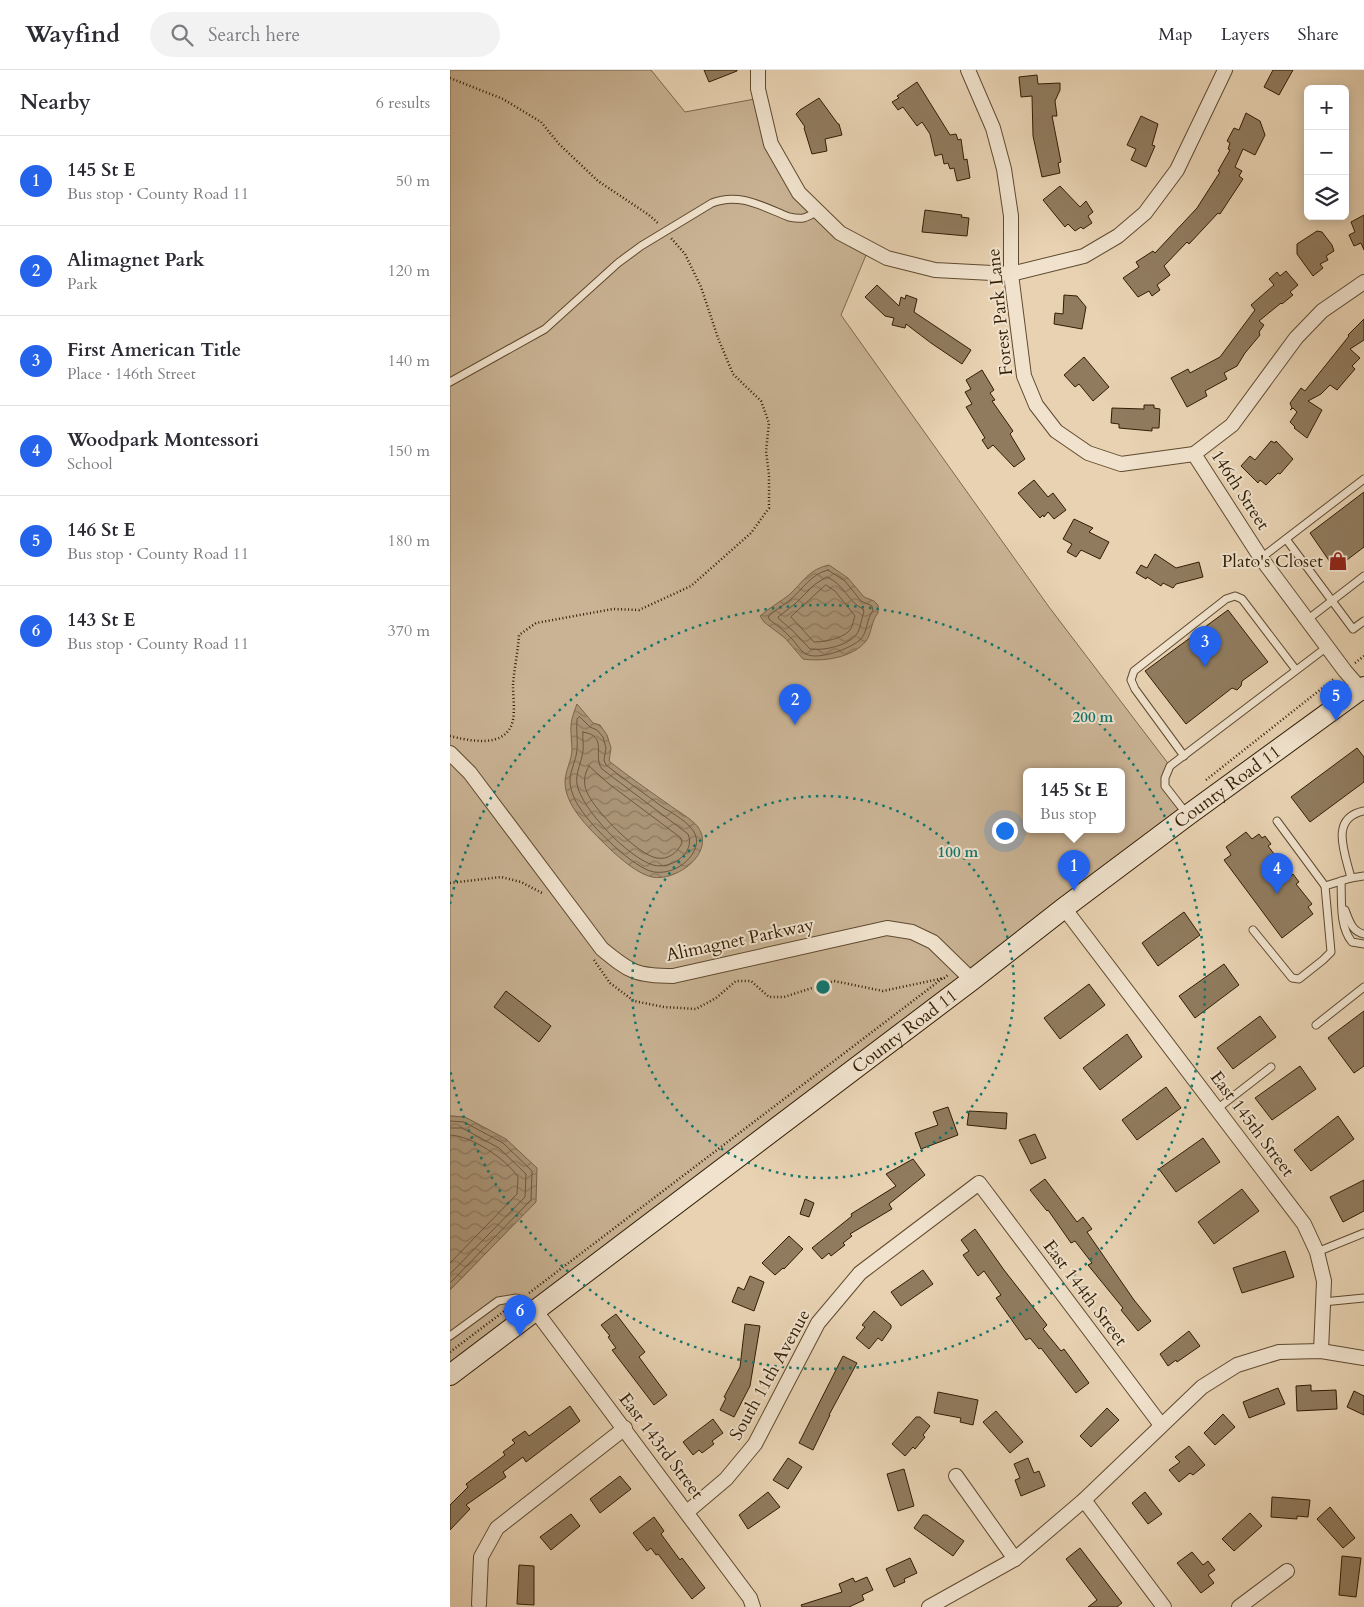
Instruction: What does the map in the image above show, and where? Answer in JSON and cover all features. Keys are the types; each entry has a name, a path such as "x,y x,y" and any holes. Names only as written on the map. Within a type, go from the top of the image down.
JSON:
{"street":[{"path":"758,70 758,89 771,144 800,193 840,233 887,258 935,270 1011,274 1084,256 1118,236 1145,213 1177,170 1225,70"},
{"name":"Forest Park Lane","path":"968,70 992,128 1004,169 1011,216 1011,274 1024,376 1036,405 1056,431 1088,452 1121,464 1194,454"},
{"path":"1194,454 1232,425 1296,338 1322,311 1364,282"},
{"name":"146th Street","path":"1194,454 1261,558 1327,648 1345,671 1364,690"},
{"name":"County Road 11","path":"450,1375 528,1305 966,973 1064,908 1188,816 1364,690"},
{"name":"Alimagnet Parkway","path":"450,753 470,773 602,948 625,968 649,976 673,976 886,928 912,932 934,942 966,973"},
{"name":"East 145th Street","path":"1064,908 1304,1224 1317,1252 1324,1281 1321,1351"},
{"name":"East 144th Street","path":"979,1183 1161,1425"},
{"name":"South 11th Avenue","path":"687,1512 726,1479 755,1444 818,1323 860,1273 979,1183"},
{"name":"East 143rd Street","path":"528,1305 625,1428 750,1598 753,1607"},
{"path":"935,1606 1015,1559 1084,1500 1202,1387 1237,1365 1279,1352 1321,1351 1364,1358"},
{"path":"476,1606 481,1557 497,1528 625,1428"},
{"path":"956,1476 1015,1559"},
{"path":"1084,1500 1164,1607"},
{"path":"1239,1607 1287,1571"}],"lane":[{"path":"450,382 545,329 618,263 641,246 712,203 723,198 736,198 798,219 807,218 818,211"},
{"path":"1261,558 1364,479"},
{"path":"1286,539 1353,629 1364,621"},
{"path":"1307,620 1364,576"},
{"path":"1184,756 1135,689 1131,680 1134,671 1226,599 1235,596 1242,599 1296,670"},
{"path":"1188,816 1165,786 1165,778 1170,766 1327,648"},
{"path":"1351,878 1342,841 1343,823 1348,817 1364,811"},
{"path":"1253,930 1292,978 1299,979 1330,952 1331,940 1325,886 1277,821"},
{"path":"1325,886 1364,876"},
{"path":"1341,881 1346,933 1352,942 1364,944"},
{"path":"1343,905 1352,926 1364,934"},
{"path":"1316,1025 1364,988"},
{"path":"1216,1109 1271,1067"},
{"path":"1317,1252 1364,1233"},
{"path":"450,1336 498,1300 508,1298 528,1305"},
{"path":"1323,1302 1364,1298"}],"path":[{"path":"450,78 503,99 541,122 559,144 598,181 649,215 666,232 685,254 701,287 718,338 733,374 760,401 769,423 766,451 769,475 769,508 751,533 691,586 639,610 613,609 536,624 519,635 513,683 513,721 507,731 500,738 486,741 472,742 450,736"},
{"path":"1201,784 1364,656"},
{"path":"450,883 501,877 522,882 548,896"},
{"path":"593,959 610,983 634,1001 696,1010 716,998 736,981 751,981 770,997 784,997 834,981 883,990 966,973"},
{"path":"450,1352 528,1305 944,978"}],"shaded area":[{"path":"450,70 651,70 685,112 760,98 771,144 799,193 869,248 841,315 1049,607 1170,766 1165,786 1188,815 450,1375 450,1290 511,1227 465,1117 450,1116"}],"water":[{"path":"829,565 848,578 864,597 874,601 878,605 878,613 866,641 860,647 837,658 803,659 785,638 764,622 760,616 789,595 811,573"},
{"path":"577,704 593,723 600,725 607,735 611,748 609,761 698,827 702,837 702,846 698,856 691,864 672,875 662,877 652,877 641,873 611,850 589,828 575,810 566,792 565,782 572,753 571,722"},
{"path":"450,1116 465,1117 506,1139 537,1168 536,1202 450,1290"}],"building":[{"path":"704,70 737,70 737,71 709,82"},
{"path":"1273,70 1293,70 1279,95 1264,87"},
{"path":"1037,75 1038,84 1060,83 1060,90 1055,101 1057,116 1052,116 1061,162 1058,163 1060,173 1042,177 1033,136 1032,96 1021,97 1019,77"},
{"path":"917,82 950,135 956,134 958,140 961,139 964,160 967,159 970,178 957,181 954,168 950,169 948,163 944,164 942,154 935,156 930,134 922,122 917,126 903,107 898,110 892,102 899,98 897,96"},
{"path":"819,98 839,124 842,135 825,139 827,151 812,154 805,127 796,114"},
{"path":"1246,113 1260,121 1265,135 1255,155 1243,149 1235,167 1242,171 1239,176 1243,179 1220,214 1218,213 1189,244 1187,242 1164,266 1170,275 1157,285 1160,290 1152,296 1149,291 1138,297 1123,278 1139,267 1136,262 1153,251 1155,253 1197,208 1220,172 1218,171 1230,150 1228,149 1230,143 1227,141 1234,128 1239,130"},
{"path":"1141,116 1158,124 1152,145 1155,146 1146,167 1131,160 1136,149 1127,145"},
{"path":"1060,186 1080,207 1086,201 1093,212 1088,216 1092,223 1083,229 1081,227 1075,231 1068,224 1065,227 1043,200"},
{"path":"925,210 962,215 961,217 969,218 967,236 922,232"},
{"path":"1364,215 1364,250 1361,243 1354,246 1349,235 1355,232 1351,222"},
{"path":"1317,231 1322,232 1332,245 1334,251 1326,256 1328,260 1320,264 1323,268 1313,276 1297,254 1297,244"},
{"path":"1286,271 1298,285 1290,292 1293,295 1259,321 1264,325 1259,332 1260,335 1237,366 1224,373 1227,379 1205,391 1207,396 1187,407 1171,378 1188,369 1190,373 1220,357 1255,310 1251,305 1274,285 1269,279 1277,272 1280,276"},
{"path":"877,285 899,306 901,297 905,299 906,295 917,299 914,312 971,350 962,364 906,324 905,328 892,325 894,318 885,316 865,297"},
{"path":"1064,295 1077,296 1086,307 1082,329 1054,324 1055,313 1063,314"},
{"path":"1364,319 1364,340 1350,349 1360,358 1352,366 1355,369 1337,390 1330,385 1321,394 1308,401 1322,410 1307,438 1294,428 1290,422 1297,412 1293,408 1290,410 1292,408 1290,403 1301,388 1305,391 1348,335"},
{"path":"1084,357 1109,387 1093,401 1079,384 1075,387 1064,375"},
{"path":"982,370 994,390 990,393 995,400 992,401 1013,431 1010,434 1025,459 1014,467 993,445 988,449 982,440 985,438 966,407 972,404 965,392 971,389 966,380"},
{"path":"1144,405 1154,405 1154,408 1160,409 1159,428 1152,428 1152,431 1119,428 1119,424 1111,423 1112,408 1144,409"},
{"path":"1271,441 1275,443 1276,441 1293,459 1280,474 1278,473 1266,485 1260,480 1258,483 1241,466 1250,456 1255,460"},
{"path":"1034,480 1048,497 1053,493 1066,510 1054,519 1048,512 1044,517 1043,515 1040,518 1018,493"},
{"path":"1364,492 1364,547 1343,563 1330,562 1310,533"},
{"path":"1074,519 1093,528 1089,532 1109,542 1100,559 1081,550 1076,557 1067,552 1072,544 1063,539"},
{"path":"1155,554 1176,568 1199,562 1203,577 1176,584 1173,588 1163,583 1161,586 1147,577 1146,579 1136,573 1141,565 1147,568"},
{"path":"1228,610 1268,662 1242,681 1241,686 1237,690 1232,688 1186,724 1145,671"},
{"path":"1357,748 1364,757 1364,782 1310,822 1291,797"},
{"path":"1246,832 1252,839 1259,834 1262,838 1265,836 1271,844 1268,846 1291,876 1293,874 1299,882 1296,884 1312,904 1308,907 1313,914 1282,938 1224,860 1231,855 1226,847"},
{"path":"1184,912 1200,935 1158,966 1142,943"},
{"path":"1224,964 1239,985 1195,1018 1179,996"},
{"path":"1089,984 1105,1005 1060,1039 1044,1018"},
{"path":"506,991 551,1026 539,1042 494,1007"},
{"path":"1364,1011 1364,1066 1354,1073 1328,1038"},
{"path":"1260,1016 1276,1037 1233,1069 1217,1048"},
{"path":"1127,1034 1142,1057 1100,1090 1083,1068"},
{"path":"1300,1066 1316,1089 1272,1120 1255,1098"},
{"path":"1166,1087 1181,1108 1137,1140 1122,1120"},
{"path":"948,1107 958,1135 921,1149 915,1133 938,1125 933,1112"},
{"path":"969,1111 1007,1113 1006,1129 967,1125"},
{"path":"1338,1116 1354,1139 1311,1171 1294,1150"},
{"path":"1035,1134 1046,1158 1031,1164 1019,1140"},
{"path":"1203,1138 1220,1162 1176,1192 1159,1169"},
{"path":"913,1159 925,1175 889,1204 892,1209 850,1234 852,1236 843,1243 845,1245 831,1256 829,1253 822,1259 812,1248 852,1216 851,1214 896,1186 886,1174"},
{"path":"1045,1179 1077,1222 1083,1217 1092,1229 1087,1232 1134,1300 1151,1321 1138,1331 1121,1310 1123,1308 1088,1265 1092,1263 1075,1241 1071,1243 1048,1210 1030,1190"},
{"path":"1364,1180 1364,1211 1343,1222 1330,1197"},
{"path":"1242,1189 1259,1211 1214,1244 1198,1222"},
{"path":"805,1199 814,1203 809,1217 800,1214"},
{"path":"975,1229 1047,1325 1043,1329 1061,1351 1064,1349 1089,1383 1076,1393 1041,1348 1039,1349 1030,1338 1026,1340 996,1298 1001,1295 984,1271 978,1276 963,1255 969,1251 961,1240"},
{"path":"789,1236 803,1249 784,1269 775,1275 762,1263"},
{"path":"1285,1251 1294,1277 1242,1293 1233,1268"},
{"path":"923,1270 933,1284 901,1306 891,1292"},
{"path":"750,1276 764,1282 754,1311 732,1302 738,1287 744,1290"},
{"path":"874,1311 891,1325 891,1328 882,1341 878,1338 869,1349 856,1338 865,1327 862,1325"},
{"path":"616,1314 645,1352 639,1357 667,1395 654,1405 612,1350 616,1348 608,1337 610,1336 601,1325"},
{"path":"745,1324 760,1326 750,1386 734,1417 720,1410 726,1398 724,1397 740,1367"},
{"path":"1189,1331 1200,1346 1168,1366 1160,1354"},
{"path":"843,1356 857,1363 829,1415 813,1450 799,1443"},
{"path":"1311,1385 1311,1391 1336,1390 1337,1409 1297,1411 1296,1386"},
{"path":"1278,1388 1285,1404 1249,1418 1243,1402"},
{"path":"1354,1391 1364,1396 1364,1415 1347,1407"},
{"path":"938,1392 978,1400 973,1425 960,1422 961,1418 934,1413"},
{"path":"570,1406 580,1421 526,1462 523,1457 503,1472 506,1477 466,1505 470,1509 450,1530 450,1505 468,1487 466,1484 505,1455 503,1452 515,1443 512,1440 525,1431 529,1436"},
{"path":"1107,1408 1119,1420 1091,1447 1080,1436"},
{"path":"996,1411 1023,1442 1010,1453 983,1422"},
{"path":"1223,1414 1235,1427 1215,1445 1204,1433"},
{"path":"916,1417 920,1417 930,1426 923,1435 925,1437 915,1449 913,1447 905,1456 892,1444"},
{"path":"713,1419 723,1433 712,1441 714,1444 702,1453 699,1450 693,1455 683,1442"},
{"path":"1189,1446 1205,1465 1193,1475 1190,1473 1179,1482 1169,1470 1180,1462 1175,1457"},
{"path":"788,1458 802,1467 788,1489 773,1480"},
{"path":"1028,1458 1034,1473 1039,1471 1045,1486 1021,1496 1015,1480 1020,1478 1014,1464"},
{"path":"904,1469 914,1506 898,1511 887,1474"},
{"path":"620,1476 631,1489 600,1513 590,1499"},
{"path":"768,1492 780,1507 748,1529 739,1515"},
{"path":"1145,1492 1162,1514 1148,1524 1132,1503"},
{"path":"1272,1497 1310,1500 1308,1517 1297,1516 1297,1519 1271,1517"},
{"path":"1330,1507 1355,1538 1343,1548 1317,1519"},
{"path":"1250,1513 1262,1526 1234,1551 1222,1539"},
{"path":"571,1514 580,1526 551,1550 540,1537"},
{"path":"923,1515 927,1515 964,1541 953,1556 914,1528"},
{"path":"654,1517 664,1531 661,1534 680,1560 682,1558 705,1588 692,1599 658,1554 656,1555 651,1548 647,1551 633,1533"},
{"path":"1080,1548 1122,1603 1117,1607 1088,1607 1097,1600 1066,1559"},
{"path":"1192,1552 1203,1565 1208,1561 1215,1570 1208,1575 1214,1583 1201,1593 1177,1563"},
{"path":"1342,1556 1361,1558 1356,1597 1339,1595"},
{"path":"910,1558 917,1573 904,1579 905,1582 894,1587 886,1569"},
{"path":"519,1565 534,1566 534,1605 517,1604"},
{"path":"867,1577 873,1590 862,1595 864,1600 849,1607 802,1607 801,1605 842,1592 839,1584 853,1578 855,1582"}],"place":[{"name":"Plato's Closet","path":"1338,561"},
{"name":"First American Title","path":"1205,667"},
{"name":"146 St E","path":"1336,721"},
{"name":"Alimagnet Park","path":"795,725"},
{"name":"145 St E","path":"1074,891"},
{"name":"Woodpark Montessori","path":"1277,894"},
{"name":"143 St E","path":"520,1336"}]}
